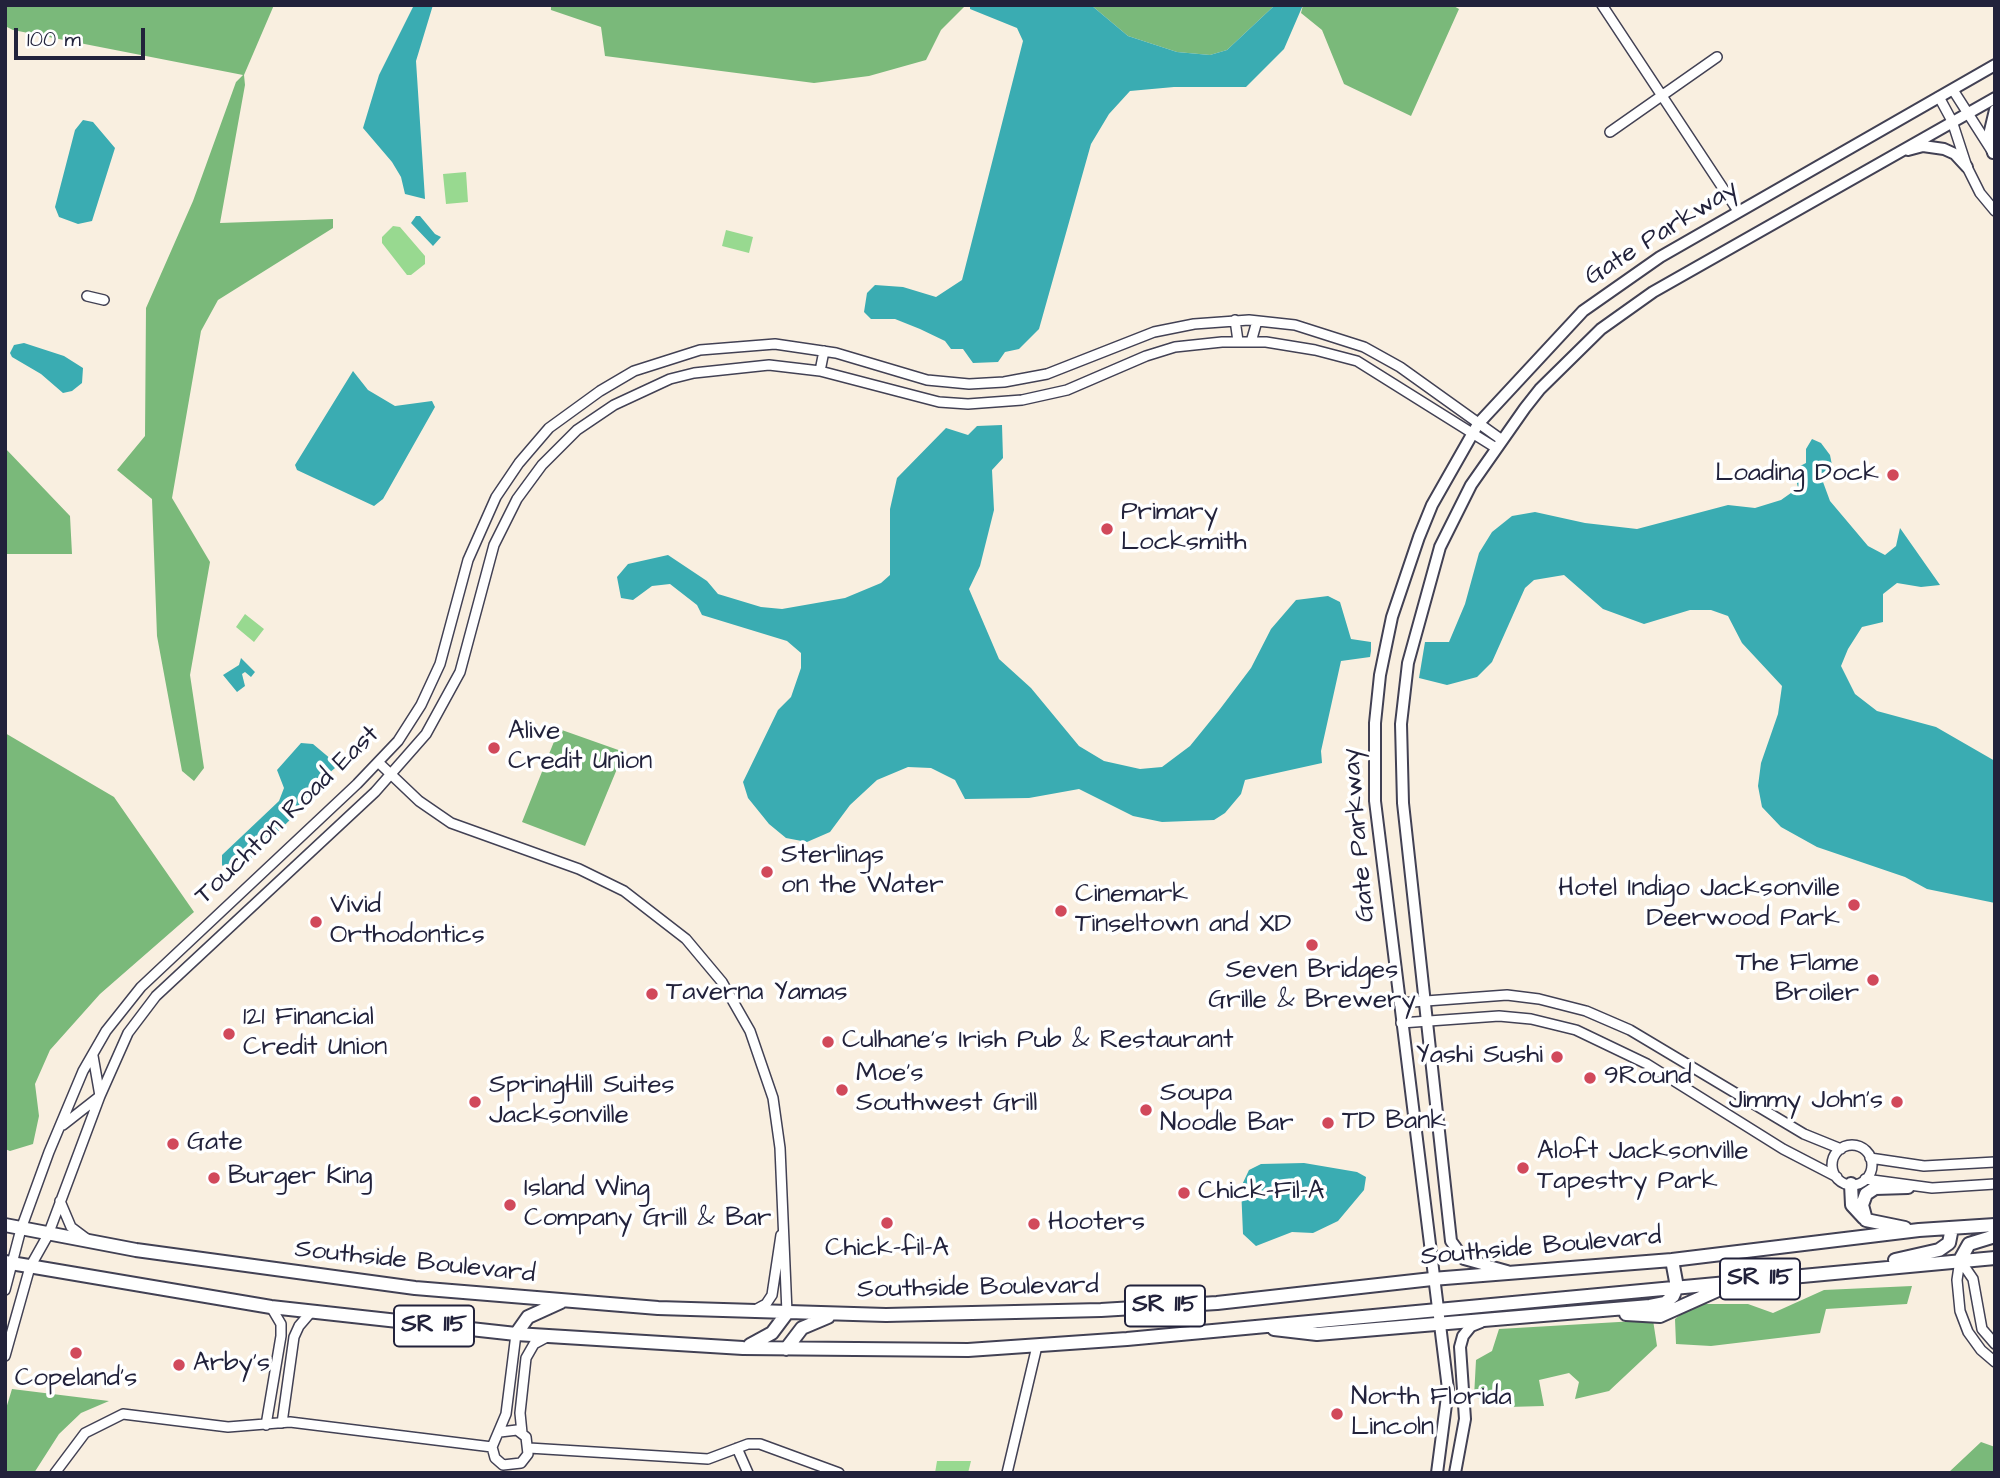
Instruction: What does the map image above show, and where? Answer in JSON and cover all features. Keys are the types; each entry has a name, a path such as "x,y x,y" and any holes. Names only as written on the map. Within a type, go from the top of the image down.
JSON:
{"highway":[{"path":"1851,1184 1852,1205 1864,1218 1872,1222 1919,1230"},
{"path":"1864,1218 1862,1202 1870,1190 1882,1186 1909,1187"},
{"name":"Southside Boulevard","path":"5,1225 48,1235 302,1274 565,1301 749,1312 846,1314 1124,1309 1217,1303 1433,1279 1672,1260 1919,1230 1995,1225"},
{"path":"1844,1271 1939,1250 1949,1243 1952,1228"},
{"path":"1959,1260 1969,1244 1995,1236"},
{"name":"Southside Boulevard","path":"9,1263 271,1307 548,1337 743,1348 968,1350 1037,1346 1995,1258"},
{"path":"1247,1327 1317,1334 1665,1303 1673,1296 1676,1287 1672,1260"},
{"path":"1589,1311 1660,1316 1740,1281"},
{"path":"516,1334 527,1317 565,1301"},
{"path":"743,1348 772,1333 787,1313"},
{"path":"786,1349 795,1335 810,1324 846,1314"}],"main road":[{"name":"Gate Parkway","path":"1437,1473 1448,1390 1375,801 1375,723 1380,675 1404,575 1432,505 1475,428 1583,312 1632,274 1995,65"},
{"name":"Gate Parkway","path":"1521,1274 1464,1259 1451,1241 1426,1021 1403,803 1403,698 1413,639 1440,547 1461,502 1499,444 1540,389 1601,330 1653,292 1892,154 1995,98"},
{"path":"1994,154 1989,135 1995,110"},
{"path":"1892,154 1923,146 1935,146 1955,154 1967,167"},
{"path":"1455,1473 1465,1419 1460,1347 1471,1326 1487,1319"},
{"path":"1445,1417 1465,1419"}],"street":[{"path":"1602,5 1738,211"},
{"path":"1610,132 1717,57"},
{"path":"1953,90 1994,154"},
{"path":"1940,97 1952,121 1967,167 1980,193 1995,211"},
{"path":"87,296 104,300"},
{"path":"1235,320 1238,341"},
{"name":"Touchton Road East","path":"5,1290 9,1263 60,1128 92,1053 141,987 378,762 403,734 432,683 449,640 468,560 484,519 519,463 567,414 634,371 700,349 775,344 824,351 906,376 953,383 1031,378 1079,364 1112,347 1154,332 1235,320 1257,321 1295,325 1364,347 1400,366 1475,428"},
{"path":"1251,342 1257,321"},
{"name":"Touchton Road East","path":"5,1356 30,1267 48,1235 117,1054 137,1018 156,996 391,775 426,734 457,679 502,527 542,465 593,418 653,386 694,373 769,365 820,371 911,397 968,404 1047,395 1175,347 1238,341 1315,350 1357,361 1499,444"},
{"path":"820,371 824,351"},
{"path":"1079,364 1088,381"},
{"path":"581,403 593,418"},
{"path":"567,414 577,430"},
{"path":"378,762 419,801 451,822 579,869 624,891 665,920 705,960 737,1005 766,1071 780,1148 787,1313"},
{"path":"228,904 240,918"},
{"path":"1399,1003 1507,995 1547,1000 1594,1013 1643,1037 1804,1134 1841,1149 1858,1146 1870,1158 1924,1166 1995,1162"},
{"path":"1401,1023 1515,1017 1546,1022 1591,1035 1647,1064 1777,1145 1851,1184 1865,1179 1909,1187 1995,1184"},
{"path":"60,1128 100,1096 92,1053"},
{"path":"1837,1177 1833,1162 1841,1149"},
{"path":"1865,1179 1871,1169 1870,1158"},
{"path":"60,1201 71,1227 91,1242"},
{"path":"749,1312 766,1304 772,1295 782,1234"},
{"path":"1959,1260 1973,1279 1982,1329 1995,1344"},
{"path":"1959,1260 1957,1280 1960,1311 1968,1332 1981,1350 1995,1362"},
{"path":"265,1425 281,1336 281,1324 271,1307"},
{"path":"282,1423 294,1338 299,1326 311,1312"},
{"path":"492,1447 506,1414 516,1334"},
{"path":"529,1448 522,1433 520,1413 526,1358 534,1344 548,1337"},
{"path":"1007,1473 1037,1346"},
{"path":"55,1473 85,1433 122,1414 228,1427 282,1423 492,1447"},
{"path":"500,1432 511,1429 522,1433"},
{"path":"529,1448 708,1459 737,1448 760,1444 839,1473"},
{"path":"492,1447 501,1473"},
{"path":"517,1473 529,1448"},
{"path":"737,1448 747,1469 754,1473"},
{"path":"499,1462 508,1466 521,1463"}],"green space":[{"path":"5,5 274,5 244,75 245,85 220,223 333,219 333,228 218,300 201,331 172,498 210,562 190,675 204,768 194,781 182,771 157,636 152,499 117,470 145,436 146,308 193,201 236,82 243,75 13,30 5,26"},
{"path":"551,5 966,5 941,30 926,60 869,76 814,83 605,56 601,27 551,10"},
{"path":"1091,5 1275,5 1227,50 1210,55 1177,52 1128,36"},
{"path":"1303,5 1452,5 1459,9 1411,116 1344,84 1322,30 1301,13"},
{"path":"466,172 468,202 446,204 443,174"},
{"path":"393,226 400,227 425,256 425,264 411,275 407,275 382,243 382,237"},
{"path":"726,230 753,237 749,253 722,246"},
{"path":"5,448 70,516 72,554 5,554"},
{"path":"245,614 264,629 254,642 236,627"},
{"path":"559,729 624,752 585,846 522,822"},
{"path":"5,733 114,797 194,912 100,994 50,1050 35,1084 39,1116 33,1144 10,1151 5,1149"},
{"path":"1912,1286 1907,1304 1826,1309 1820,1333 1711,1346 1676,1344 1675,1319 1694,1304 1748,1304 1773,1313 1824,1290"},
{"path":"1653,1320 1657,1346 1609,1391 1575,1399 1579,1382 1569,1373 1539,1380 1544,1406 1508,1407 1474,1397 1476,1360 1492,1351 1499,1329"},
{"path":"12,1389 109,1401 81,1413 59,1434 34,1473 5,1473 5,1412"},
{"path":"1981,1442 1995,1447 1995,1473 1948,1473"},
{"path":"937,1461 971,1461 968,1473 935,1473"}],"water":[{"path":"414,5 433,5 416,61 425,199 405,194 401,177 392,162 363,128 379,75"},
{"path":"970,5 1091,5 1128,36 1177,52 1210,55 1227,50 1275,5 1303,5 1284,49 1246,87 1174,87 1130,91 1109,114 1091,144 1039,329 1019,349 1005,352 998,362 973,363 963,349 951,349 945,341 895,319 871,319 864,312 867,293 875,285 903,287 936,297 962,280 1023,41 1017,28 970,9"},
{"path":"83,120 93,122 115,148 92,221 78,224 59,217 55,207 75,130"},
{"path":"416,216 420,216 435,234 441,237 433,246 411,223"},
{"path":"24,343 64,356 83,368 82,383 72,391 63,393 41,374 12,357 10,353 14,345"},
{"path":"353,371 368,390 395,406 432,401 435,407 383,499 374,506 297,470 295,465"},
{"path":"1002,425 1003,458 992,470 994,510 980,566 969,589 999,659 1031,688 1079,746 1104,761 1140,769 1162,767 1190,746 1220,709 1251,668 1271,629 1296,600 1328,596 1340,602 1351,639 1371,642 1371,651 1370,657 1341,661 1321,751 1322,763 1245,780 1241,794 1225,813 1214,820 1162,822 1133,816 1079,789 1029,798 965,799 955,780 931,768 908,767 877,780 850,805 830,832 807,842 786,838 769,824 748,798 743,782 778,710 791,697 801,668 801,653 787,641 702,615 697,605 670,584 652,586 633,600 621,598 617,577 628,564 668,555 707,581 718,594 761,607 782,609 845,598 881,583 890,575 890,509 897,478 946,428 968,435 977,426"},
{"path":"1812,439 1821,443 1830,455 1832,465 1823,482 1830,501 1868,546 1885,555 1896,546 1900,528 1940,585 1921,587 1897,583 1883,594 1883,622 1862,627 1841,666 1855,694 1877,711 1936,727 1995,761 1995,903 1927,889 1905,877 1817,847 1781,827 1762,807 1758,786 1761,763 1778,714 1782,686 1742,643 1728,616 1711,610 1690,610 1644,624 1603,609 1564,575 1534,580 1525,588 1492,662 1477,677 1447,685 1419,678 1425,642 1449,642 1465,604 1479,553 1492,532 1512,516 1535,512 1585,523 1637,529 1728,505 1755,508 1781,500 1798,488 1794,469 1806,463 1806,449"},
{"path":"241,658 255,672 251,677 245,672 242,674 245,686 237,692 223,675 239,665"},
{"path":"301,743 313,744 332,760 335,768 311,789 301,809 236,873 228,872 222,865 222,855 279,801 284,788 277,770"},
{"path":"1304,1163 1357,1172 1366,1177 1364,1190 1338,1221 1313,1233 1292,1232 1256,1246 1243,1234 1241,1187 1249,1170 1261,1164"}],"place":[{"name":"Loading Dock","path":"1893,475"},
{"name":"Primary Locksmith","path":"1107,529"},
{"name":"Alive Credit Union","path":"494,748"},
{"name":"Sterlings on the Water","path":"767,872"},
{"name":"Hotel Indigo Jacksonville Deerwood Park","path":"1854,905"},
{"name":"Cinemark Tinseltown and XD","path":"1061,911"},
{"name":"Vivid Orthodontics","path":"316,922"},
{"name":"Seven Bridges Grille & Brewery","path":"1312,945"},
{"name":"The Flame Broiler","path":"1873,980"},
{"name":"Taverna Yamas","path":"652,994"},
{"name":"121 Financial Credit Union","path":"229,1034"},
{"name":"Culhane's Irish Pub & Restaurant","path":"828,1042"},
{"name":"Yashi Sushi","path":"1557,1057"},
{"name":"9Round","path":"1590,1078"},
{"name":"Moe's Southwest Grill","path":"842,1090"},
{"name":"SpringHill Suites Jacksonville","path":"475,1102"},
{"name":"Jimmy John's","path":"1897,1102"},
{"name":"Soupa Noodle Bar","path":"1146,1110"},
{"name":"TD Bank","path":"1328,1123"},
{"name":"Gate","path":"173,1144"},
{"name":"Aloft Jacksonville Tapestry Park","path":"1523,1168"},
{"name":"Burger King","path":"214,1178"},
{"name":"Chick-Fil-A","path":"1184,1193"},
{"name":"Island Wing Company Grill & Bar","path":"510,1205"},
{"name":"Chick-fil-A","path":"887,1223"},
{"name":"Hooters","path":"1034,1224"},
{"name":"Copeland's","path":"76,1353"},
{"name":"Arby's","path":"179,1365"},
{"name":"North Florida Lincoln","path":"1337,1414"}]}
